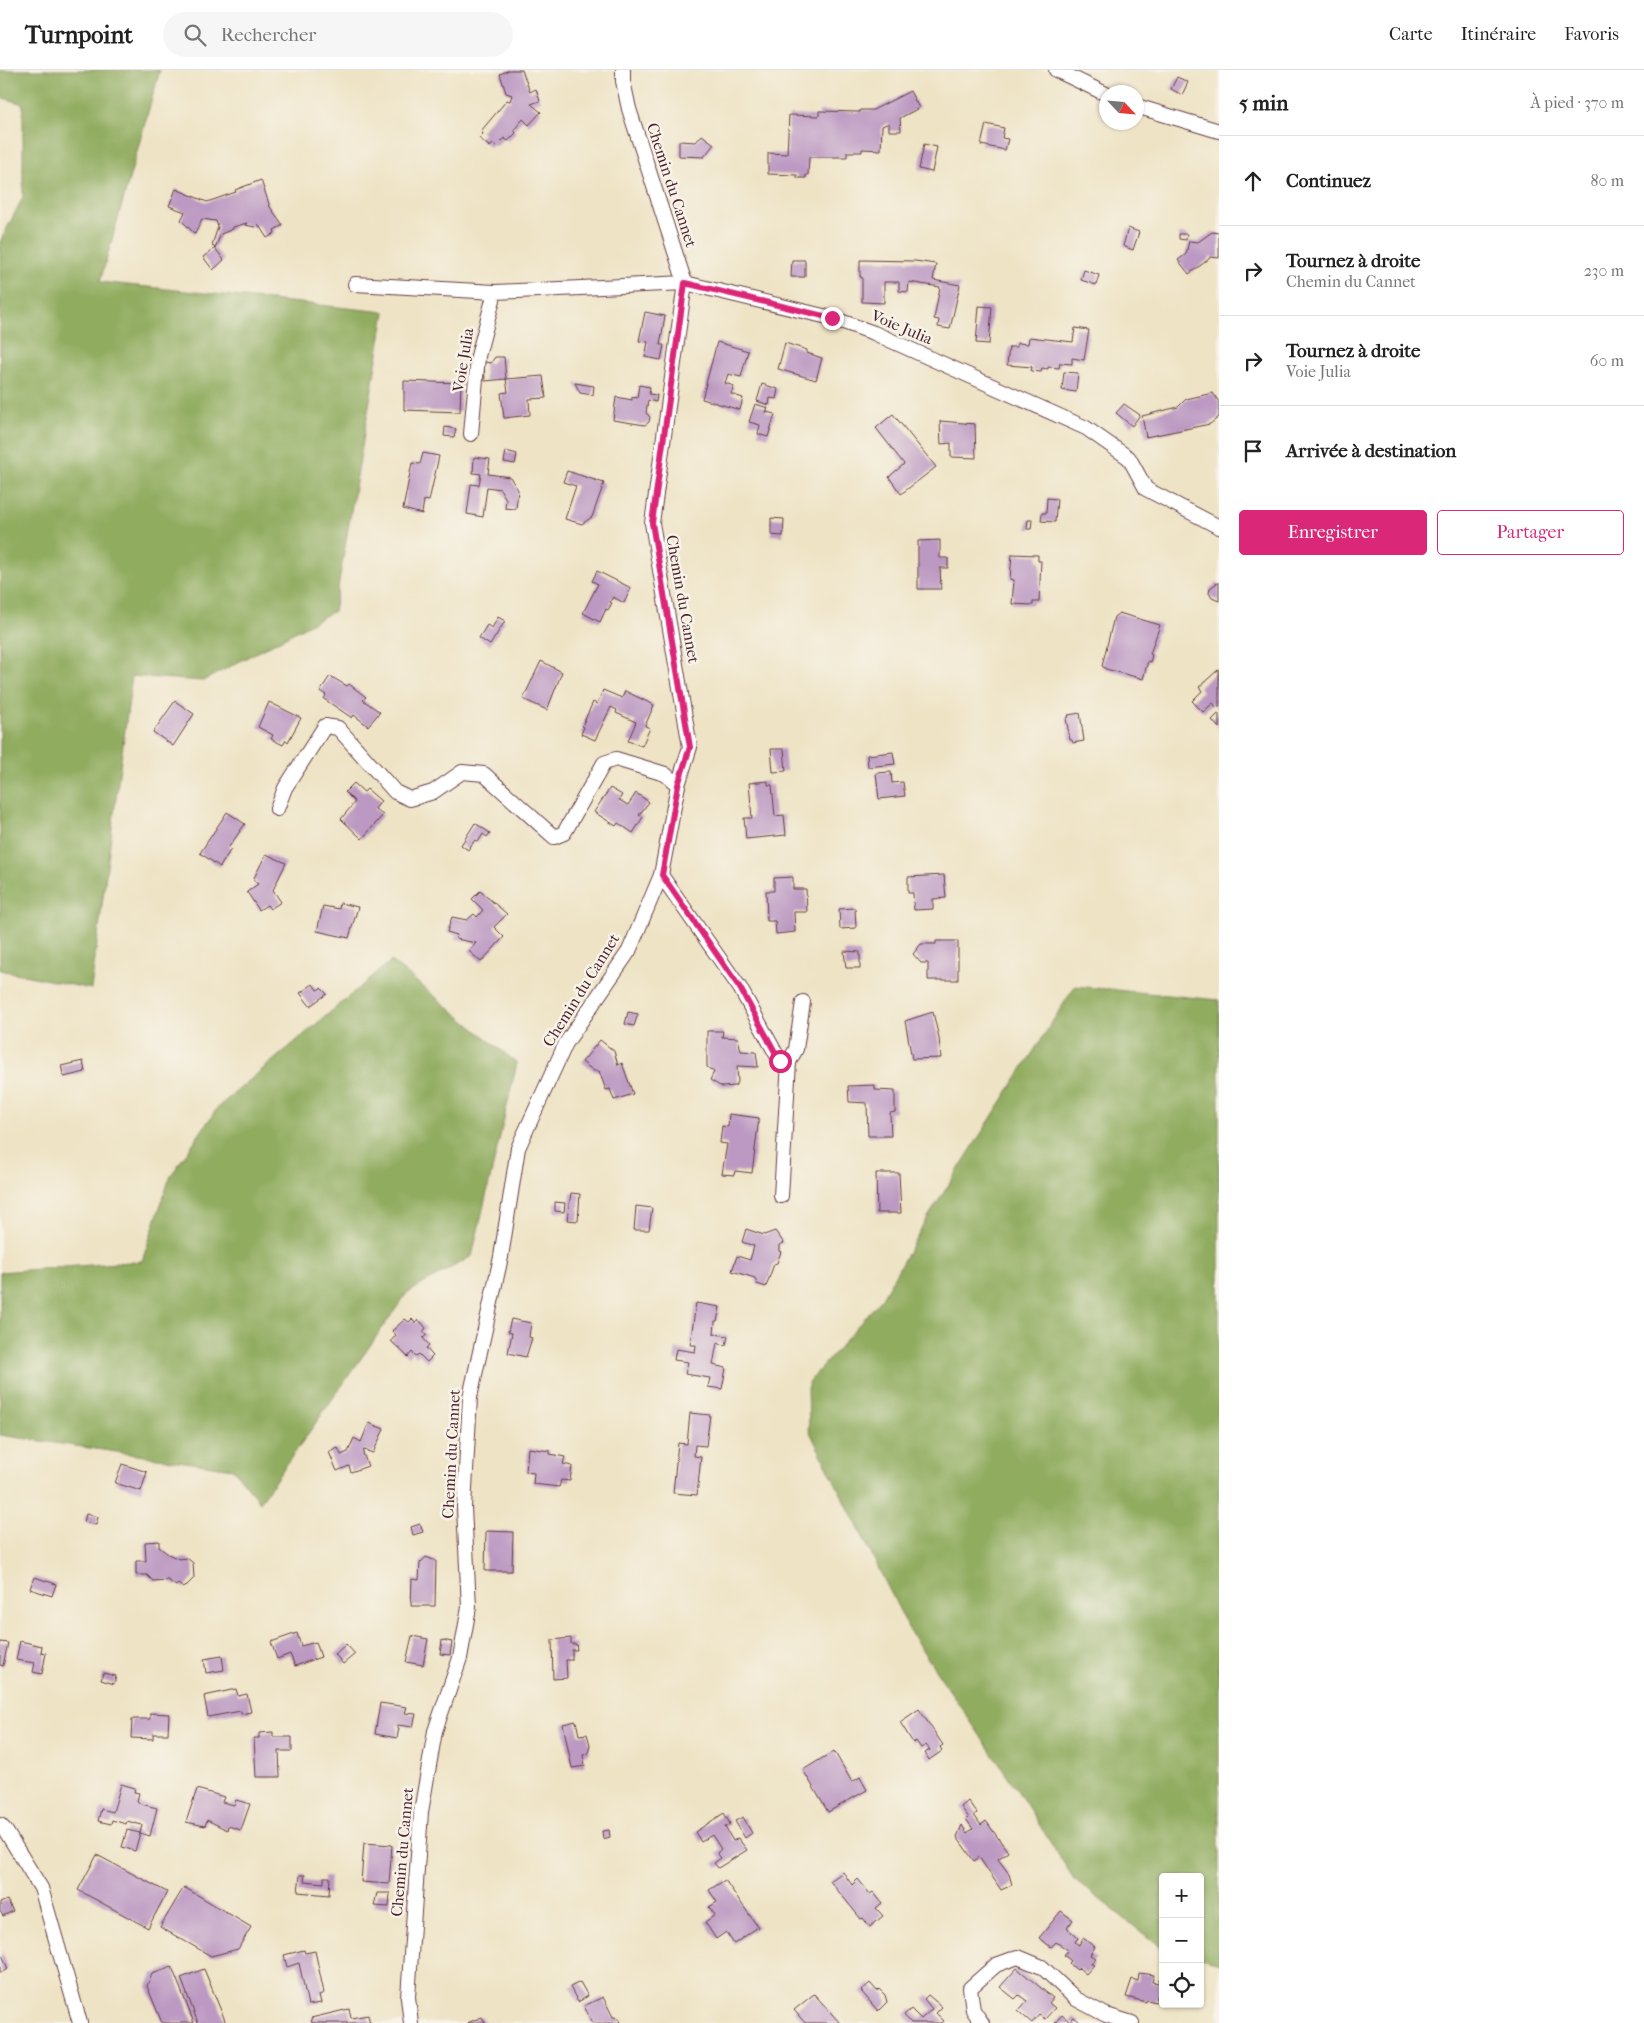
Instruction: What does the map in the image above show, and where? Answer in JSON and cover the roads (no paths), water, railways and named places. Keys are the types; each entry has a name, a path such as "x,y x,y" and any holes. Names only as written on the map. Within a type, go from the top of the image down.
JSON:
{"street":[{"name":"Chemin du Cannet","path":"411,2023 408,1996 421,1812 435,1731 460,1658 469,1607 464,1508 470,1397 501,1257 518,1148 566,1043 629,951 662,875 678,785 690,747 652,523 685,283 629,109 623,81 623,70"},
{"path":"1056,70 1099,91"},
{"path":"1144,108 1219,131"},
{"name":"Voie Julia","path":"355,284 495,292 685,283 832,318 874,332 1086,428 1129,458 1146,489 1219,527"},
{"name":"Voie Julia","path":"471,434 478,356 495,292"},
{"path":"277,810 285,788 325,726 338,728 395,792 410,799 433,792 462,772 484,774 554,837 564,833 604,763 616,759 665,774 678,785"},
{"path":"662,875 740,988 780,1061 789,1062"},
{"path":"781,1196 789,1062 796,1049 804,1002"},
{"path":"0,1825 41,1888 80,2023"},
{"path":"982,2023 972,2010 970,1988 996,1965 1018,1957 1042,1967 1076,1999 1106,2015 1132,2023"}]}
